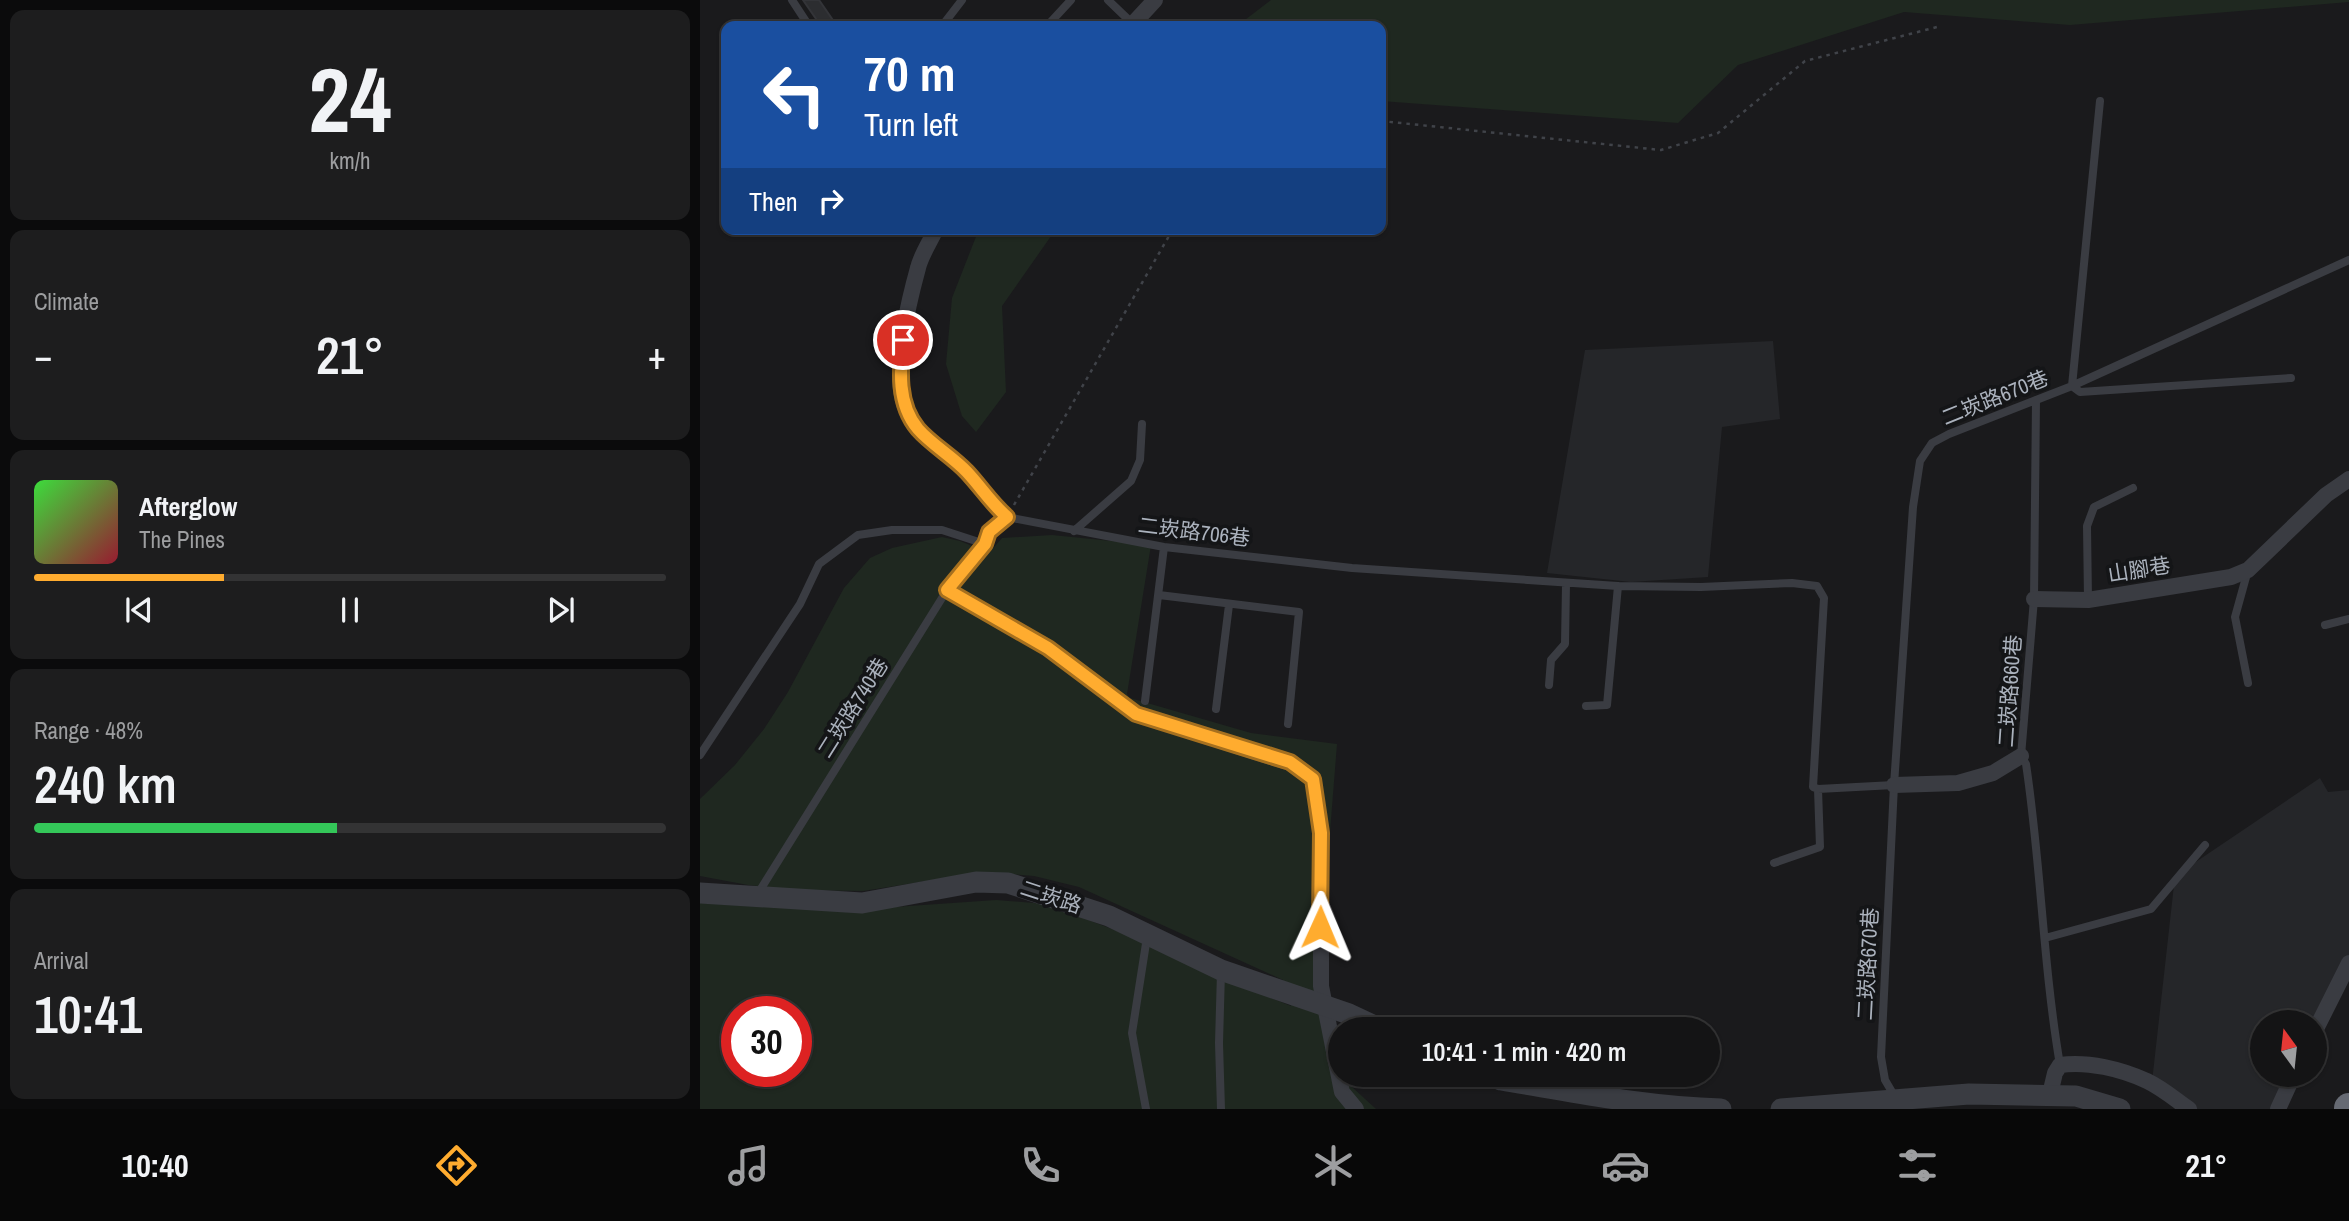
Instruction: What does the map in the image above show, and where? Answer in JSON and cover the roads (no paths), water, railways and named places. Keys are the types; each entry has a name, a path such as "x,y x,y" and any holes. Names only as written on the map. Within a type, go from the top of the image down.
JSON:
{"street":[{"path":"1136,21 1155,0"},
{"path":"933,235 918,266 903,340 900,370 904,407 917,428 967,472 991,503 1007,517"},
{"name":"山腳巷","path":"2034,599 2088,600 2231,577 2248,570 2326,495 2349,479"},
{"path":"947,590 1048,648 1136,714 1290,762 1313,779 1321,833 1321,986 1342,1092 1356,1109"},
{"path":"1894,785 1958,783 1993,773 2021,756"},
{"name":"二崁路","path":"700,893 862,902 976,882 1009,883 1109,916 1221,970 1355,1017"},
{"path":"2326,1010 2349,963"},
{"path":"2050,1094 2055,1073 2060,1065 2079,1062 2149,1082 2189,1109"},
{"path":"1542,1087 1606,1098 1721,1109"},
{"path":"2278,1109 2288,1087"},
{"path":"1781,1109 1969,1094 2076,1096 2120,1109"}],"lane":[{"path":"792,0 806,21"},
{"path":"946,21 961,0"},
{"path":"1052,21 1072,0"},
{"path":"1108,0 1128,21"},
{"path":"2100,102 2072,386 2080,392 2291,378"},
{"name":"二崁路670巷","path":"1896,1100 1885,1080 1881,1057 1894,785 1913,507 1920,461 1933,443 1949,434 2072,386 2349,260"},
{"name":"二崁路660巷","path":"2036,400 2034,599 2021,756 2026,764 2036,834 2051,1008 2060,1065"},
{"path":"1074,531 1131,481 1140,460 1142,424"},
{"path":"2088,600 2087,526 2090,516 2094,507 2133,488"},
{"path":"700,755 800,604 819,564 829,556 858,535 892,530 942,530 985,544 989,532 1007,517"},
{"name":"二崁路706巷","path":"1007,517 1164,547 1352,568 1566,584 1701,587 1792,583 1817,586 1824,598 1813,787 1818,789"},
{"name":"二崁路740巷","path":"757,895 947,590 985,544"},
{"path":"1144,701 1164,547"},
{"path":"2248,570 2235,617 2248,683"},
{"path":"1549,685 1551,660 1565,644 1566,584"},
{"path":"1586,706 1607,705 1618,586"},
{"path":"1158,595 1299,612 1288,724"},
{"path":"1216,709 1230,605"},
{"path":"2326,625 2349,619"},
{"path":"1774,863 1820,847 1818,789 1894,785"},
{"path":"2045,938 2151,909 2205,845"},
{"path":"1146,1109 1132,1033 1148,934"},
{"path":"1221,970 1221,1109"}]}
